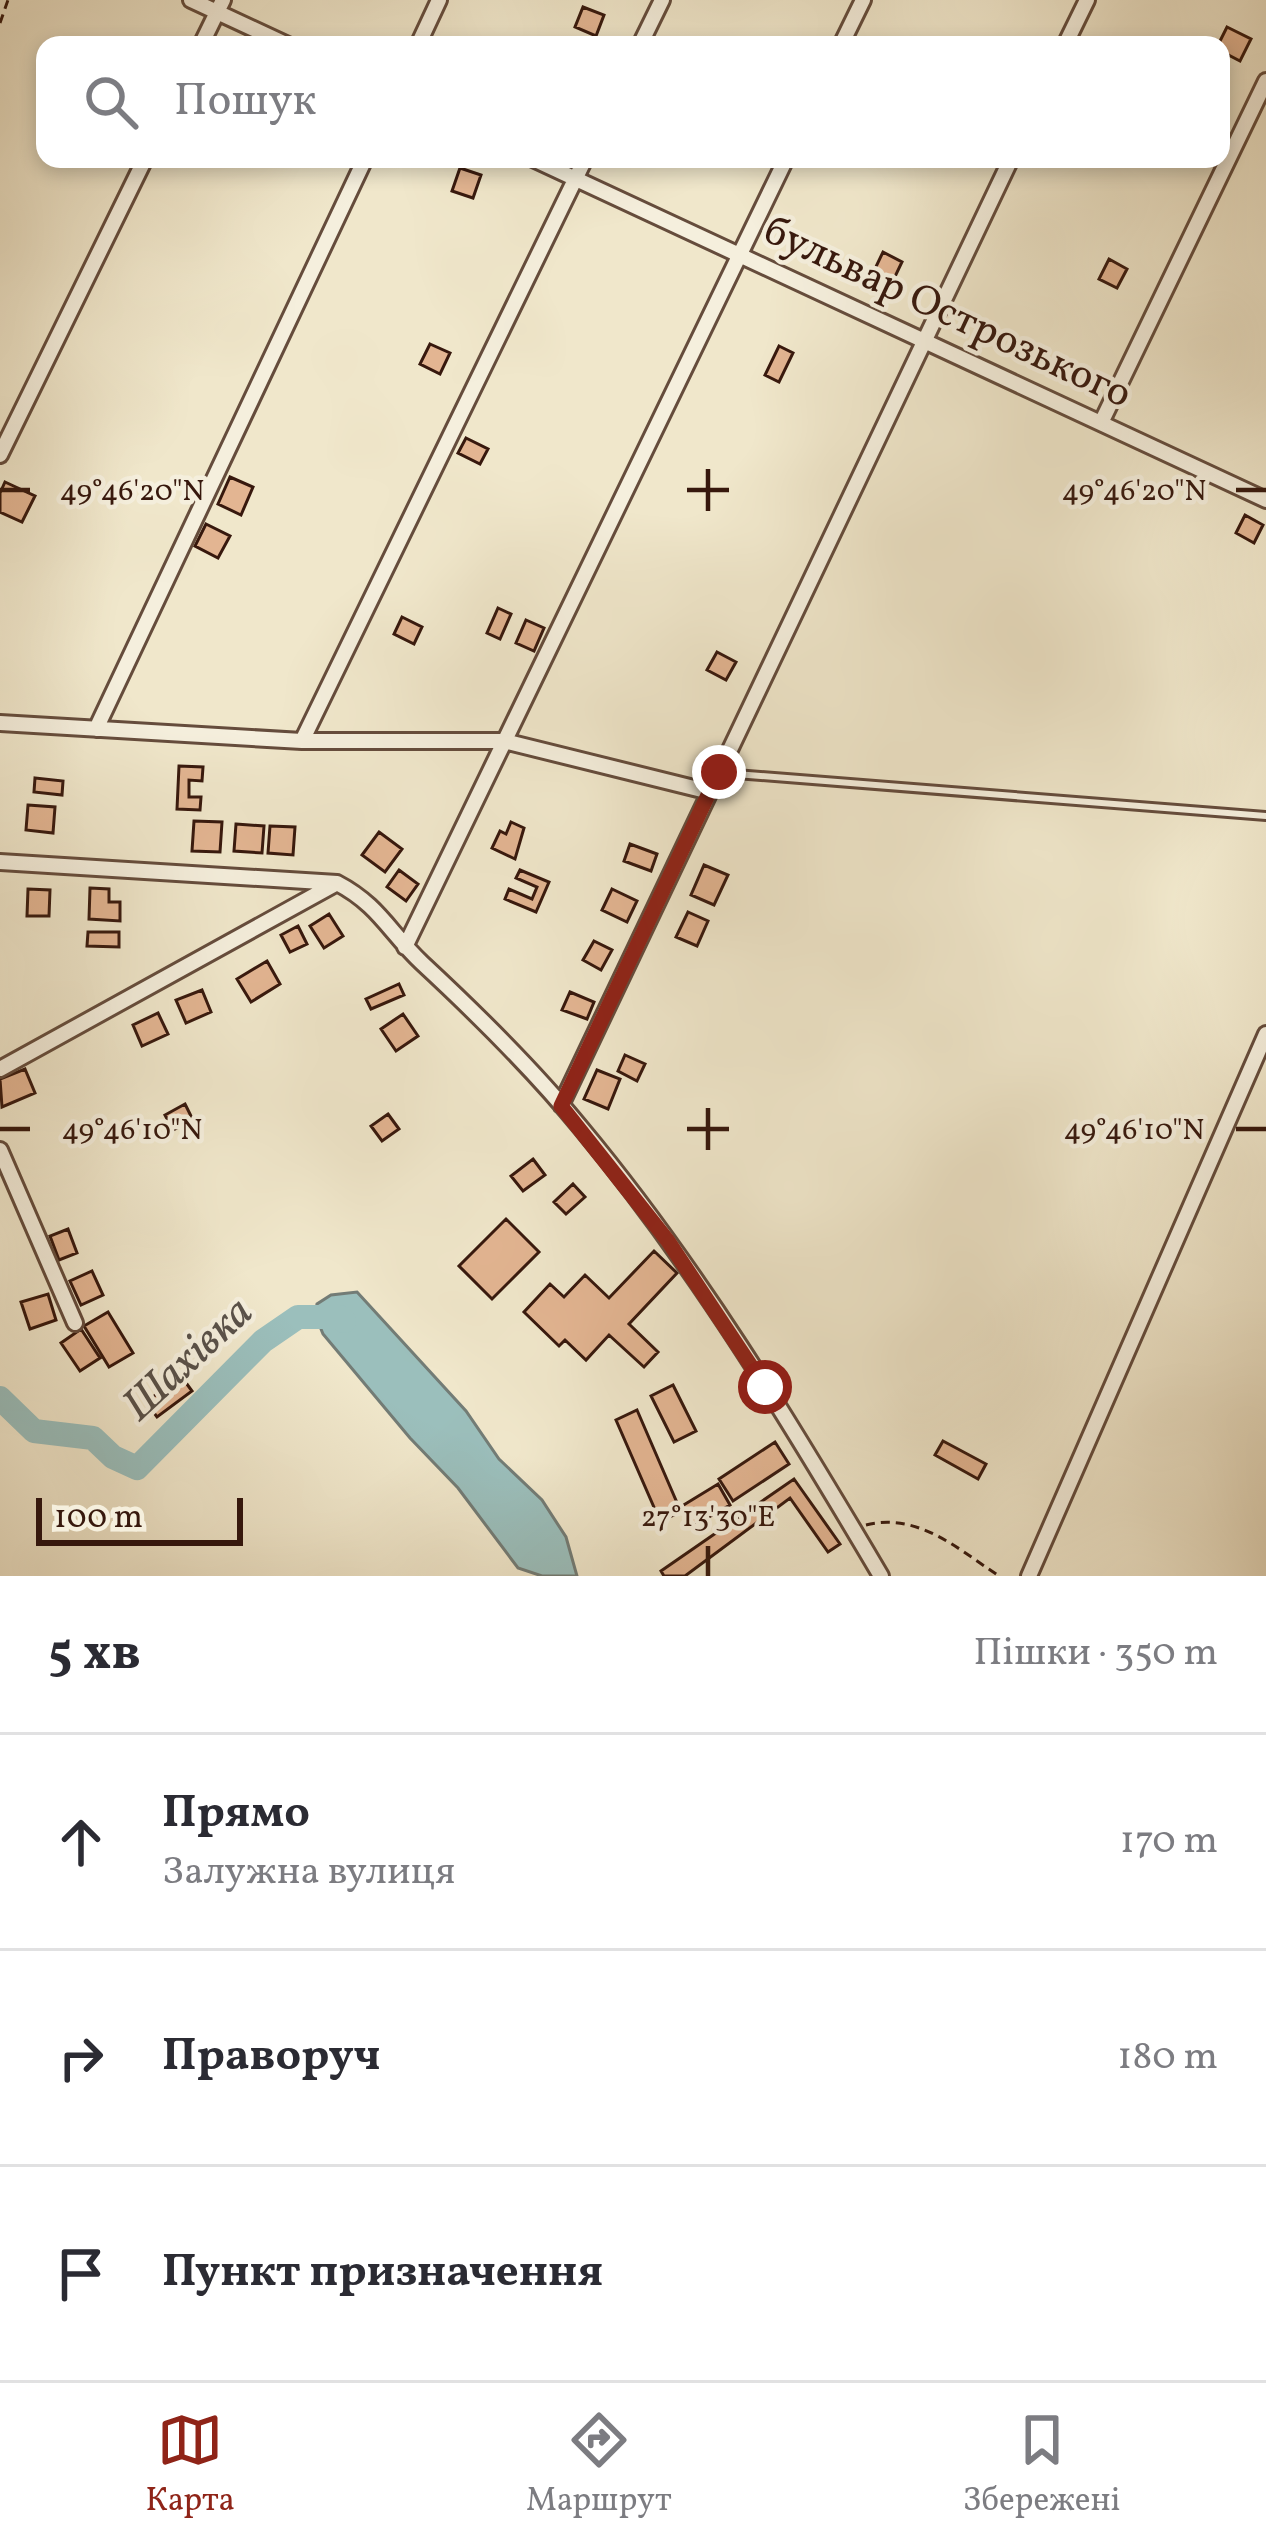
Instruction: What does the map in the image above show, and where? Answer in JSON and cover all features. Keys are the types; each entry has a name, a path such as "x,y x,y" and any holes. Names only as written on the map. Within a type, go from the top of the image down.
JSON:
{"street":[{"path":"191,0 220,6 272,36"},
{"path":"422,36 439,0"},
{"path":"644,36 662,0"},
{"path":"845,36 862,0"},
{"path":"1069,36 1087,0"},
{"path":"206,36 220,6"},
{"path":"1230,156 1266,81"},
{"path":"0,455 142,168"},
{"path":"96,728 361,168"},
{"name":"бульвар Острозького","path":"553,168 1266,500"},
{"path":"302,741 580,168"},
{"path":"405,946 782,168"},
{"path":"561,1106 1007,168"},
{"path":"1101,423 1224,168"},
{"path":"0,723 302,741 504,741 710,792"},
{"path":"0,862 337,883 366,899 405,946 561,1106 668,1241 881,1576"},
{"path":"0,1069 337,883"},
{"path":"1029,1576 1266,1034"},
{"path":"0,1150 75,1323"}],"lane":[{"path":"719,772 1266,816"}],"path":[{"path":"0,23 8,0"},
{"path":"853,1528 878,1522 920,1525 999,1576"}],"water":[{"path":"357,1292 466,1411 499,1459 542,1500 566,1537 577,1576 542,1576 518,1568 458,1488 323,1334 315,1314 317,1304 331,1295"}],"building":[{"path":"583,7 604,15 596,36 575,27"},
{"path":"1227,27 1251,39 1240,61 1230,56 1230,36 1222,36"},
{"path":"460,168 481,175 473,198 452,191"},
{"path":"883,252 902,262 891,285 872,275"},
{"path":"1109,259 1127,269 1117,288 1099,279"},
{"path":"430,344 450,353 440,374 420,364"},
{"path":"779,346 793,353 779,382 765,375"},
{"path":"466,438 488,449 480,464 458,453"},
{"path":"230,477 253,487 241,515 218,504"},
{"path":"5,482 35,496 22,522 0,512"},
{"path":"1245,515 1263,525 1254,543 1236,533"},
{"path":"206,524 230,536 218,558 195,546"},
{"path":"498,608 511,614 500,639 487,633"},
{"path":"402,617 422,627 414,644 394,634"},
{"path":"526,620 544,628 534,651 516,643"},
{"path":"717,652 736,662 726,680 707,670"},
{"path":"179,766 203,767 202,781 189,780 189,797 201,797 200,810 177,809"},
{"path":"35,778 63,781 62,795 34,792"},
{"path":"28,805 55,807 53,833 26,830"},
{"path":"194,821 222,822 220,852 192,851"},
{"path":"511,822 524,828 515,859 492,848"},
{"path":"236,824 264,826 262,853 234,851"},
{"path":"270,826 295,827 293,855 268,853"},
{"path":"379,832 402,849 385,872 362,855"},
{"path":"630,844 657,854 651,871 624,861"},
{"path":"704,865 728,875 714,905 691,895"},
{"path":"399,870 418,884 406,901 387,887"},
{"path":"520,870 549,882 536,912 505,899 509,889 532,899 537,887 516,878"},
{"path":"90,888 109,889 109,902 120,902 120,921 89,919"},
{"path":"28,889 50,890 49,916 27,916"},
{"path":"612,889 637,901 627,922 602,910"},
{"path":"688,912 708,921 697,946 676,937"},
{"path":"329,914 343,936 324,948 310,926"},
{"path":"298,926 307,944 290,952 281,935"},
{"path":"88,932 119,932 119,947 87,946"},
{"path":"594,941 612,950 601,970 583,960"},
{"path":"267,961 280,984 251,1002 237,979"},
{"path":"399,984 404,995 371,1009 366,999"},
{"path":"202,990 211,1012 186,1023 176,1000"},
{"path":"570,992 594,1002 587,1019 562,1010"},
{"path":"158,1013 168,1034 142,1046 133,1025"},
{"path":"403,1014 418,1036 396,1051 381,1029"},
{"path":"625,1055 645,1064 637,1081 618,1071"},
{"path":"25,1069 35,1093 2,1107 0,1079"},
{"path":"597,1070 620,1079 608,1109 584,1099"},
{"path":"185,1104 193,1120 173,1130 165,1115"},
{"path":"388,1114 399,1129 382,1141 371,1126"},
{"path":"533,1159 545,1175 523,1191 511,1176"},
{"path":"573,1184 585,1197 566,1214 554,1202"},
{"path":"506,1219 539,1252 492,1299 459,1266"},
{"path":"68,1229 77,1253 59,1260 50,1236"},
{"path":"654,1251 677,1273 629,1324 658,1352 644,1367 609,1335 586,1360 565,1340 559,1346 524,1312 550,1284 564,1297 585,1275 609,1298"},
{"path":"92,1271 103,1295 81,1305 70,1281"},
{"path":"48,1294 56,1320 30,1329 21,1302"},
{"path":"108,1312 133,1353 109,1367 84,1326"},
{"path":"81,1329 100,1358 80,1371 61,1343"},
{"path":"181,1376 192,1391 157,1417 146,1402"},
{"path":"673,1385 696,1431 674,1442 651,1396"},
{"path":"637,1410 681,1512 660,1521 616,1420"},
{"path":"943,1441 986,1464 978,1479 935,1455"},
{"path":"775,1442 789,1464 733,1501 719,1479"},
{"path":"794,1479 840,1544 828,1552 790,1498 685,1576 664,1576 661,1571"},
{"path":"718,1484 730,1505 693,1526 682,1506"}],"waterway":[{"name":"Шахівка","path":"0,1398 34,1431 93,1438 113,1457 137,1468 263,1341 298,1317 340,1317 344,1321"}],"route":[{"path":"719,772 561,1106 668,1241 765,1387"}]}
